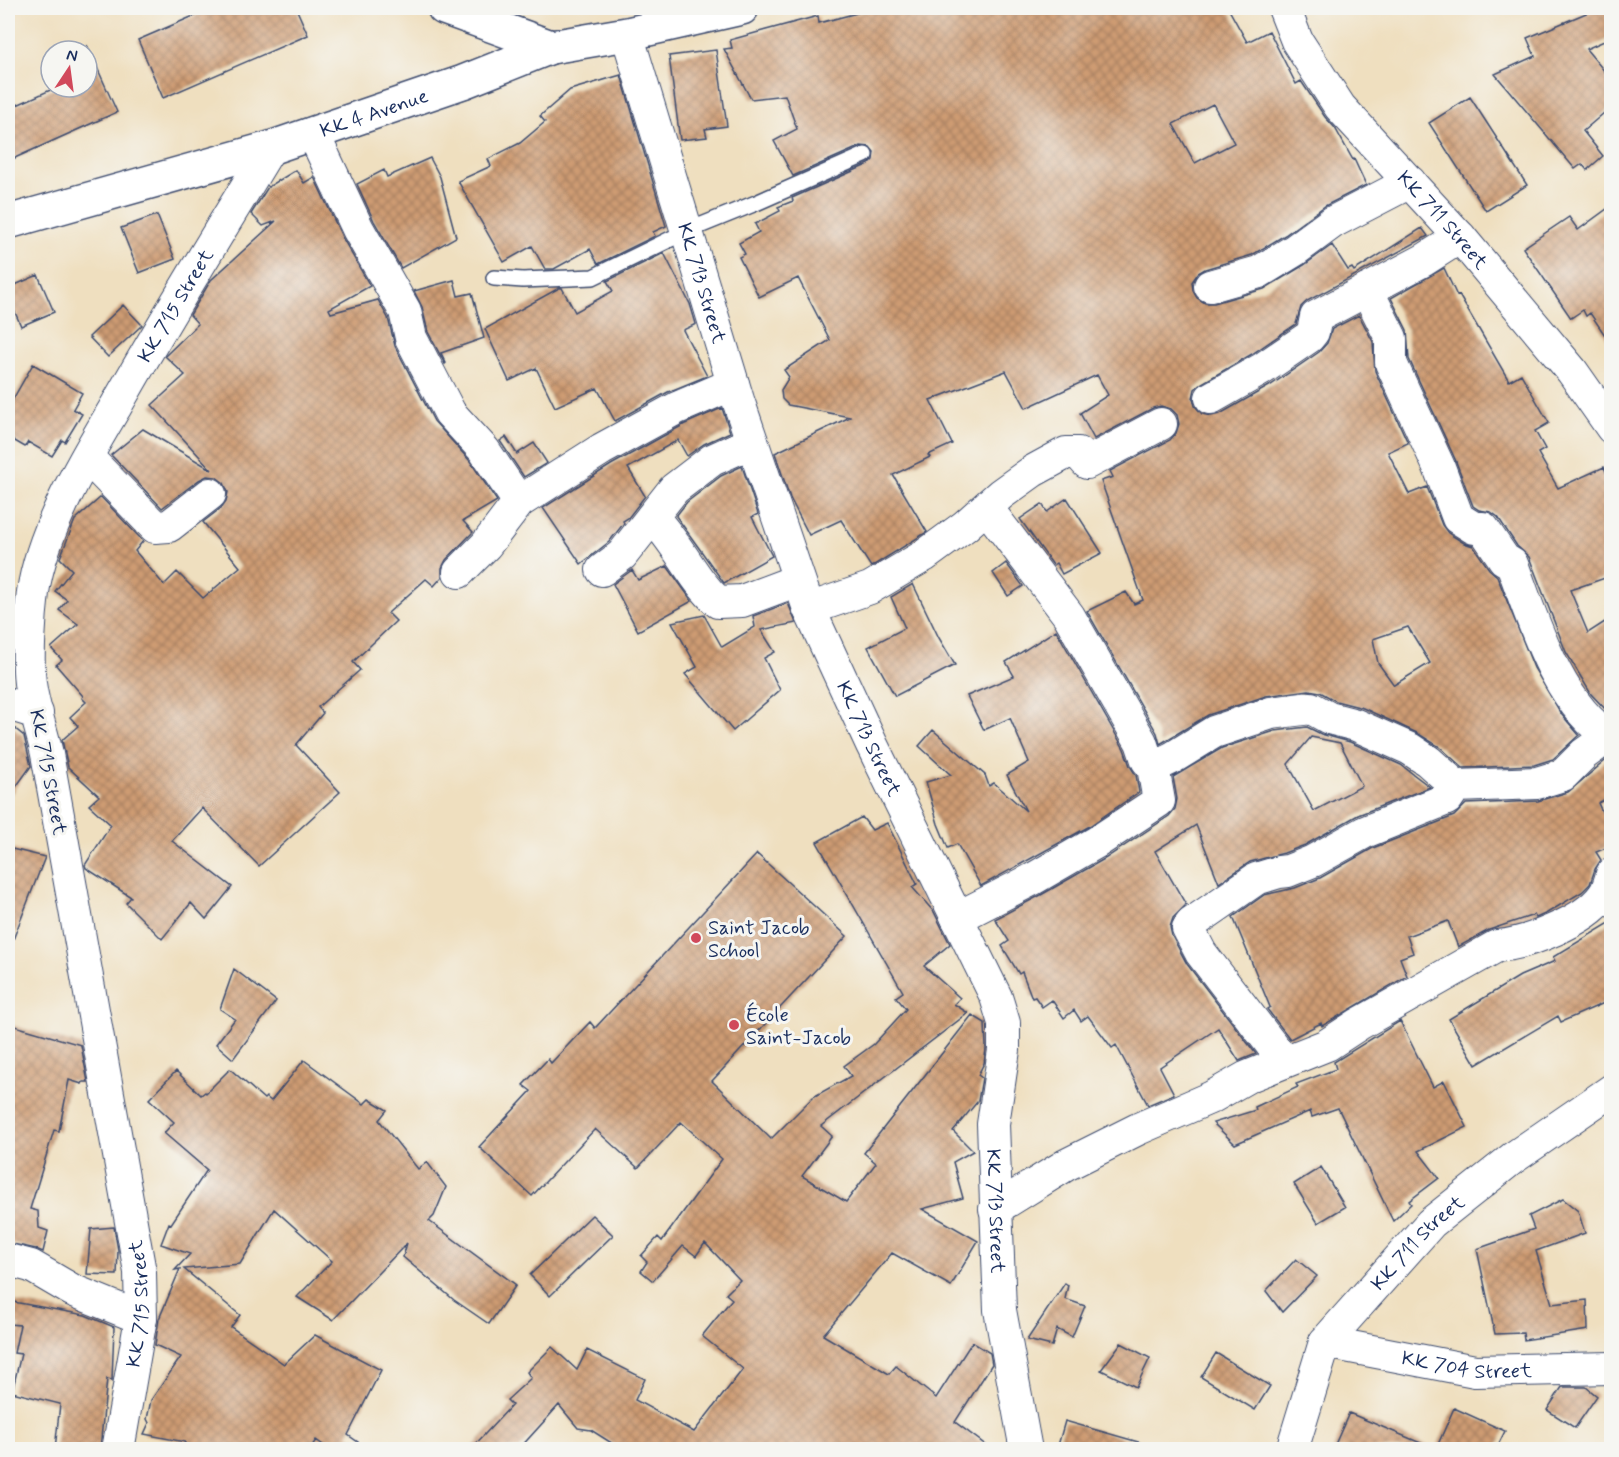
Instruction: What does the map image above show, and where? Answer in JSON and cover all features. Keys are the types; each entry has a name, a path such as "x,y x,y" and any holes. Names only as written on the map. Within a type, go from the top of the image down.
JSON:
{"main road":[{"path":"444,8 551,47"},
{"name":"KK 4 Avenue","path":"8,222 270,148 464,82 551,47 627,34 742,8"}],"street":[{"name":"KK 711 Street","path":"1284,8 1297,41 1340,107 1460,237 1572,371 1611,428"},
{"name":"KK 713 Street","path":"627,34 733,384 809,609 996,997 1004,1023 1004,1050 993,1124 1000,1310 1026,1449"},
{"path":"313,134 358,229 405,311 411,338 450,413 484,450 519,502"},
{"name":"KK 715 Street","path":"118,1449 141,1318 140,1272 47,754 30,683 30,625 33,591 49,535 87,457 176,300 270,148"},
{"path":"1210,286 1259,272 1295,250 1332,222 1410,183"},
{"path":"1211,398 1262,369 1309,338 1316,318 1424,260 1460,237"},
{"path":"1153,767 1214,732 1271,713 1311,708 1329,718 1356,725 1410,749 1428,761 1456,786 1537,783 1563,775 1584,754 1610,737 1599,731 1578,708 1556,672 1512,564 1504,559 1483,528 1474,528 1458,518 1439,467 1391,363 1391,338 1367,290"},
{"path":"459,572 486,545 519,502 602,449 658,418 733,384"},
{"path":"809,609 870,588 924,556 987,508 1000,494 1033,471 1066,453 1078,453 1087,463 1161,424"},
{"path":"602,570 622,555 674,489 712,460 752,442"},
{"path":"87,457 155,527 169,526 210,494"},
{"path":"957,918 1042,874 1097,842 1159,801 1153,767 1147,760 1141,742 1069,616 987,508"},
{"path":"652,517 668,533 705,590 718,602 742,601 798,579"},
{"path":"8,704 37,713"},
{"path":"1284,1061 1200,953 1188,928 1256,879 1288,871 1313,861 1365,832 1447,799 1456,786"},
{"path":"995,1209 1066,1165 1138,1129 1212,1097 1247,1077 1327,1045 1359,1024 1497,946 1514,945 1532,939 1583,915 1604,895 1611,874"},
{"name":"KK 711 Street","path":"1292,1449 1325,1342 1431,1223 1513,1158 1611,1090"},
{"path":"8,1260 31,1266 72,1290 141,1318"},
{"name":"KK 704 Street","path":"1325,1342 1475,1371 1611,1368"}],"lane":[{"path":"494,278 524,280 592,277 687,231 865,155"}],"building":[{"path":"212,8 296,8 308,35 163,98 138,40"},
{"path":"876,8 1228,8 1247,42 1269,31 1296,84 1301,81 1335,128 1354,159 1366,185 1325,206 1252,255 1198,273 1192,282 1197,298 1205,303 1214,303 1264,289 1332,245 1348,270 1352,268 1354,271 1422,228 1428,236 1307,301 1301,307 1296,324 1195,389 1193,398 1195,406 1202,414 1211,416 1220,414 1271,385 1319,352 1327,343 1332,329 1359,315 1373,342 1375,371 1408,443 1388,452 1409,494 1427,487 1442,525 1448,533 1473,546 1489,569 1497,576 1534,668 1562,715 1579,735 1553,759 1534,765 1463,768 1440,747 1417,733 1363,708 1336,701 1320,692 1309,690 1266,696 1208,715 1160,744 1157,733 1087,611 1126,592 1134,604 1143,600 1101,481 1113,477 1110,471 1170,440 1179,424 1177,415 1171,409 1161,406 1094,439 1080,413 1108,395 1097,375 1026,408 1006,371 930,400 952,444 893,475 927,532 871,567 841,520 809,535 790,498 775,453 850,417 788,405 782,399 781,390 789,377 784,370 830,340 798,278 759,297 739,257 745,254 739,243 759,232 755,224 780,211 778,207 793,201 792,198 869,164 873,160 874,152 870,147 861,146 793,176 774,141 797,129 785,95 751,99 724,49 732,48 730,40 766,30 818,16 819,23","holes":["1213,104 1234,143 1195,163 1173,124","1408,627 1430,663 1394,685 1378,663 1373,639"]},
{"path":"1598,8 1607,8 1611,17 1611,38 1586,49 1611,79 1611,107 1583,131 1603,156 1587,170 1582,164 1575,169 1495,74 1535,56 1527,38"},
{"path":"716,50 727,126 705,129 707,137 680,140 669,56"},
{"path":"99,72 117,112 8,161 8,109 39,95 39,99 99,99"},
{"path":"621,75 666,226 653,232 655,236 598,264 590,249 554,269 545,269 532,246 504,262 458,181 491,166 488,159 520,143 545,122 540,116 570,90"},
{"path":"1470,97 1527,185 1486,211 1429,123"},
{"path":"430,158 440,177 456,237 401,268 374,221 357,184 384,170 387,177"},
{"path":"296,170 304,183 314,177 342,237 370,286 329,309 331,313 378,300 388,318 395,346 434,421 470,461 497,501 463,521 473,532 446,560 442,568 442,577 434,586 426,579 388,613 396,621 353,662 360,670 318,707 323,713 296,745 340,792 259,866 202,808 172,841 232,887 206,919 191,903 162,939 126,903 131,897 86,868 85,865 111,825 89,805 99,796 68,767 62,740 78,726 70,717 86,702 56,665 62,660 51,648 78,624 59,610 67,600 55,591 72,570 60,558 75,520 101,497 143,541 135,551 164,585 177,572 203,598 240,567 203,522 226,501 228,492 224,483 216,477 207,476 162,508 111,455 143,429 212,470 152,405 185,375 165,356 198,324 190,315 211,280 276,221 263,226 251,214 268,187"},
{"path":"1611,206 1611,344 1590,313 1586,316 1583,310 1571,318 1523,248 1569,217 1578,230"},
{"path":"157,215 175,259 139,273 121,228"},
{"path":"664,253 690,304 696,324 683,330 707,376 668,392 615,421 597,388 555,407 536,368 509,381 485,329 559,288 562,288 575,312 613,291 607,281"},
{"path":"1444,268 1457,296 1459,295 1509,381 1521,374 1549,423 1535,431 1545,449 1538,453 1558,488 1604,467 1611,483 1611,576 1570,590 1588,633 1611,618 1611,715 1591,694 1566,652 1529,557 1517,546 1498,517 1473,506 1455,459 1409,359 1407,330 1391,298"},
{"path":"38,275 54,312 21,326 8,296 8,288"},
{"path":"454,280 458,296 472,293 484,338 441,353 445,364 428,332 422,307 414,291"},
{"path":"123,305 142,325 108,357 89,337"},
{"path":"33,364 82,393 73,409 82,414 65,442 62,440 52,456 28,442 25,447 8,437 8,408"},
{"path":"722,408 730,432 704,444 687,456 678,440 628,468 645,496 623,521 624,523 609,542 581,564 543,508 611,465 685,424"},
{"path":"506,437 517,454 534,443 547,463 524,477 500,441"},
{"path":"742,466 758,514 752,517 772,556 724,583 676,516 687,502 721,476"},
{"path":"1067,498 1102,553 1062,574 1056,563 1053,565 1020,519 1042,504 1047,512"},
{"path":"1006,563 1023,586 1008,596 993,573"},
{"path":"667,566 692,601 638,631 613,584 632,570 638,580"},
{"path":"913,584 955,665 895,696 868,647 905,628 891,597"},
{"path":"788,603 796,623 761,630 775,652 764,658 780,690 733,731 685,674 697,667 672,622 704,615 722,647 755,627 753,616"},
{"path":"1056,630 1124,749 1136,775 1139,792 1088,827 981,886 957,844 948,848 938,824 926,782 951,775 919,746 933,730 985,775 989,786 994,783 1026,811 1007,775 1029,762 1010,718 984,730 967,696 1014,676 1006,662"},
{"path":"8,723 24,736 31,766 8,798"},
{"path":"1307,727 1321,734 1350,742 1401,765 1430,787 1358,815 1305,845 1250,862 1219,883 1196,825 1155,851 1186,905 1173,918 1170,927 1172,936 1187,964 1256,1054 1239,1061 1218,1028 1160,1067 1174,1094 1148,1105 1116,1045 1112,1048 1088,1016 1081,1021 1074,1010 1064,1018 1052,1000 1042,1007 1035,997 1032,998 1022,972 1019,974 1002,946 1009,941 995,919 1106,858 1169,816 1175,809 1177,799 1173,777 1222,748 1275,731","holes":["1311,737 1340,743 1362,786 1314,811 1288,764"]},
{"path":"1611,756 1611,796 1598,803 1611,832 1611,846 1596,852 1601,860 1590,884 1582,892 1536,918 1534,915 1489,930 1458,947 1448,921 1407,936 1413,953 1400,958 1407,976 1322,1026 1321,1023 1290,1039 1267,1009 1270,1007 1233,917 1264,895 1295,888 1320,878 1373,848 1454,816 1466,804 1538,801 1568,792"},
{"path":"862,817 872,830 887,823 917,884 912,887 934,912 950,944 924,966 960,998 954,1004 968,1013 821,1126 832,1136 802,1176 846,1202 876,1163 864,1153 972,1015 985,1023 986,1049 984,1063 978,1075 982,1078 978,1101 953,1131 973,1151 953,1162 963,1198 922,1209 978,1241 951,1286 892,1253 823,1335 889,1374 896,1366 936,1398 972,1342 990,1353 992,1364 955,1422 991,1449 621,1449 591,1430 578,1428 559,1405 519,1449 471,1449 512,1405 507,1400 531,1378 527,1372 552,1347 577,1370 587,1350 645,1379 635,1400 694,1432 743,1369 702,1336 732,1299 726,1294 740,1280 705,1243 696,1256 683,1246 653,1281 641,1271 647,1262 641,1256 658,1237 662,1241 722,1159 681,1122 638,1168 595,1129 532,1196 479,1147 531,1091 523,1085 548,1059 551,1063 590,1022 595,1028 757,854 847,936 712,1081 771,1139 813,1097 851,1076 844,1066 874,1044 906,1009 896,997 903,992 817,842"},
{"path":"8,848 45,857 9,950 8,949"},
{"path":"1611,922 1611,1000 1561,1022 1558,1016 1476,1065 1449,1019 1520,976 1555,961 1553,957"},
{"path":"234,969 276,1001 233,1059 216,1044 235,1019 220,1009"},
{"path":"1400,1021 1433,1087 1444,1081 1467,1127 1418,1151 1439,1178 1409,1201 1411,1204 1393,1221 1338,1108 1312,1117 1310,1111 1235,1144 1213,1123 1256,1110 1255,1107 1298,1087 1296,1084 1336,1069 1334,1062"},
{"path":"8,1024 81,1045 88,1082 82,1084 69,1080 59,1131 54,1130 30,1209 38,1211 39,1228 48,1231 43,1252 8,1243"},
{"path":"304,1060 364,1104 369,1099 387,1110 379,1120 418,1169 427,1162 446,1187 434,1216 429,1221 516,1285 489,1324 454,1300 403,1257 407,1243 333,1320 297,1297 332,1261 274,1209 240,1264 184,1269 240,1315 231,1327 284,1364 315,1335 381,1370 348,1435 368,1449 329,1449 316,1440 310,1449 183,1449 185,1442 144,1434 149,1423 147,1419 151,1400 181,1357 155,1345 159,1319 180,1269 175,1270 190,1254 161,1244 169,1223 171,1224 207,1170 164,1133 174,1122 149,1099 176,1071 201,1095 206,1093 230,1069 264,1099 266,1097 271,1101"},
{"path":"1321,1167 1345,1207 1318,1223 1294,1184"},
{"path":"1563,1199 1578,1211 1585,1233 1536,1251 1552,1304 1587,1300 1588,1330 1524,1340 1523,1333 1495,1334 1477,1249 1534,1229 1529,1216"},
{"path":"592,1215 613,1235 550,1296 530,1275"},
{"path":"114,1227 118,1250 117,1275 87,1274 91,1229"},
{"path":"1296,1259 1317,1276 1282,1312 1266,1291"},
{"path":"1065,1283 1068,1285 1065,1299 1085,1306 1072,1337 1057,1329 1052,1346 1027,1340"},
{"path":"8,1301 85,1315 114,1327 112,1380 107,1379 100,1449 55,1449 60,1404 12,1392 21,1354 14,1353 20,1325 8,1324"},
{"path":"1121,1343 1150,1358 1136,1387 1101,1370"},
{"path":"1216,1353 1270,1386 1255,1410 1201,1377"},
{"path":"1562,1387 1586,1387 1597,1396 1575,1428 1547,1410"},
{"path":"1454,1408 1505,1431 1496,1449 1436,1449"},
{"path":"1349,1413 1435,1449 1333,1449"},
{"path":"1065,1421 1142,1443 1141,1449 1057,1449"}],"place":[{"name":"Saint Jacob School","path":"696,938"},
{"name":"École Saint-Jacob","path":"734,1025"}]}
